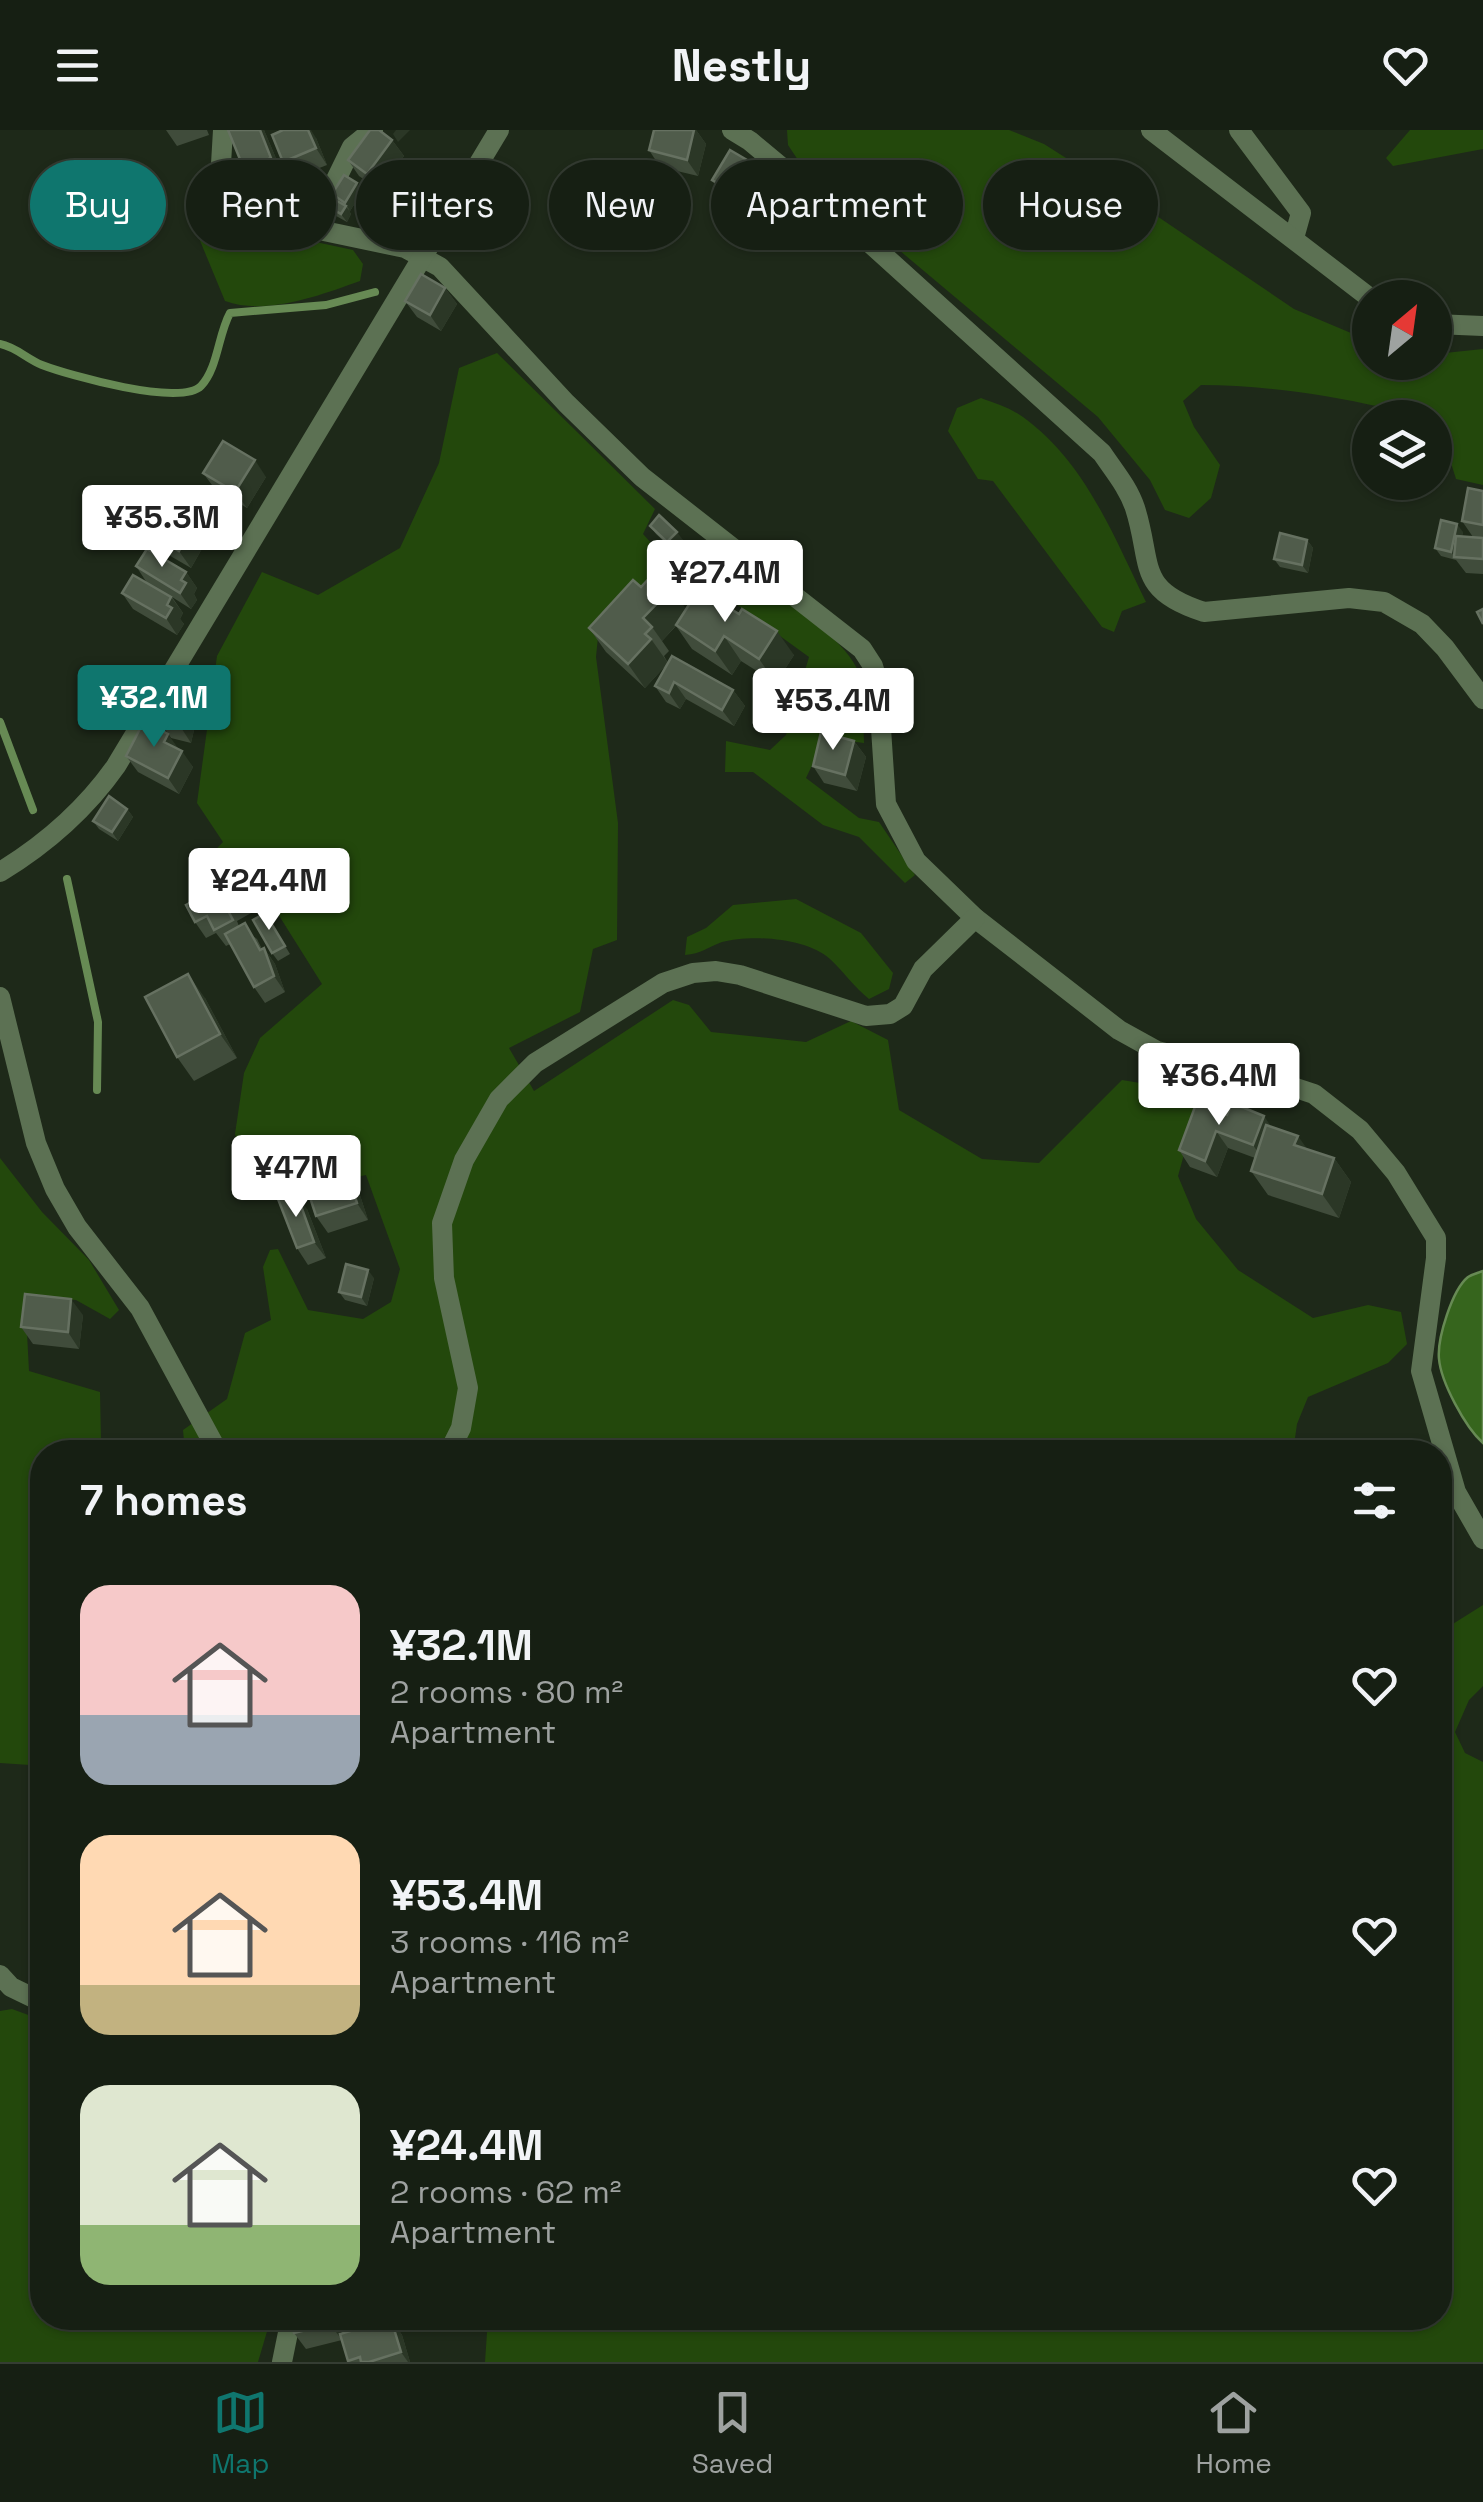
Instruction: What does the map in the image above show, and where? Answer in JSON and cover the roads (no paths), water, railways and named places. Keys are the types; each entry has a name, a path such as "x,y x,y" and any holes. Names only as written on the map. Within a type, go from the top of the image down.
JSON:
{"street":[{"path":"221,160 223,130"},
{"path":"336,180 352,147 373,130"},
{"path":"0,872 72,818 95,796 116,766 500,130"},
{"path":"732,130 840,216 1102,454 1122,480 1134,506 1146,566 1162,591 1182,605 1204,612 1349,598 1384,602 1422,624 1483,700"},
{"path":"1151,130 1352,284"},
{"path":"1239,130 1301,213 1294,238"},
{"path":"336,234 423,255 440,267 566,403 642,477 862,648 878,683 886,804 916,861 975,918 1118,1030 1158,1051 1314,1094 1360,1130 1396,1173 1436,1238 1421,1370 1441,1440"},
{"path":"1452,325 1483,326"},
{"path":"455,1440 468,1388 444,1278 442,1223 464,1160 499,1099 535,1063 663,983 693,973 716,970 866,1016 890,1014 903,1006 922,969 975,918"},
{"path":"0,997 36,1142 55,1190 140,1308 212,1440"},
{"path":"1452,1478 1483,1539"},
{"path":"0,1975 30,1996"},
{"path":"282,2362 289,2330"}],"waterway":[{"path":"0,344 42,365 98,382 149,391 189,392 207,379 230,313 326,305 375,292"},
{"path":"0,722 33,810"},
{"path":"67,879 98,1022 97,1090"}]}
